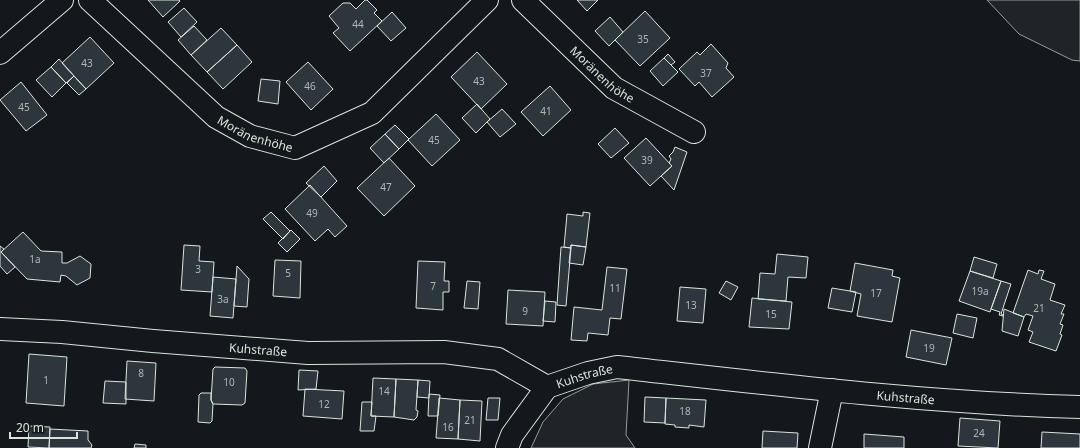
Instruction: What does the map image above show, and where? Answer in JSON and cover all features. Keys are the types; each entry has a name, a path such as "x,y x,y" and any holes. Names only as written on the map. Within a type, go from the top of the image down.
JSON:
{"street":[{"path":"0,53 62,0"},
{"name":"Moränenhöhe","path":"90,0 216,117 250,136 295,148 372,113 487,0"},
{"name":"Moränenhöhe","path":"523,0 614,88 694,132"},
{"name":"Kuhstraße","path":"0,329 62,332 153,341 308,353 444,352 498,359 547,387 588,373 617,367 832,390 1029,406 1080,407"},
{"path":"507,448 512,435 547,387"},
{"path":"820,448 832,390"}],"shaded area":[{"path":"987,0 1080,0 1080,61 1072,60 1019,34"},
{"path":"629,380 626,435 635,448 531,448 543,422 563,399 593,384"}],"building":[{"path":"148,0 179,0 180,1 163,17"},
{"path":"365,0 367,0 377,10 374,13 382,21 350,51 333,33 339,28 329,16 343,3 350,3 356,9"},
{"path":"577,0 598,0 587,11"},
{"path":"184,8 197,22 181,37 168,22"},
{"path":"645,11 670,38 640,66 615,40"},
{"path":"392,12 406,28 391,41 377,26"},
{"path":"610,17 623,32 609,46 595,31"},
{"path":"194,26 207,40 191,55 178,40"},
{"path":"221,28 237,45 207,72 191,55"},
{"path":"90,37 114,63 86,89 62,63"},
{"path":"711,44 728,63 726,68 734,77 712,97 699,82 695,86 679,69 697,52 700,55"},
{"path":"237,45 252,62 223,89 207,72"},
{"path":"477,52 507,84 481,109 451,77"},
{"path":"668,54 675,62 671,65 664,58"},
{"path":"664,58 678,72 663,86 650,71"},
{"path":"59,59 74,76 66,83 51,67"},
{"path":"308,62 333,89 311,110 286,82"},
{"path":"51,67 66,83 52,97 36,80"},
{"path":"74,76 86,89 79,95 67,83"},
{"path":"261,79 280,81 278,104 258,101"},
{"path":"21,82 47,115 26,131 0,100"},
{"path":"550,86 571,110 543,136 521,112"},
{"path":"477,104 490,119 476,133 462,118"},
{"path":"502,109 516,124 500,137 487,122"},
{"path":"436,114 460,140 432,166 408,140"},
{"path":"395,125 409,139 399,149 385,134"},
{"path":"615,128 629,143 611,158 598,144"},
{"path":"385,134 399,149 384,163 370,148"},
{"path":"646,138 672,166 650,186 624,158"},
{"path":"675,147 687,152 674,190 661,176 672,166 669,163 671,159 669,156"},
{"path":"389,158 415,186 384,216 357,188"},
{"path":"324,166 337,181 321,197 306,183"},
{"path":"310,185 347,226 335,237 328,229 315,241 285,209"},
{"path":"271,212 290,231 283,239 263,219"},
{"path":"583,212 590,213 586,247 571,245 571,248 564,247 567,214 583,216"},
{"path":"291,230 300,239 287,252 278,243"},
{"path":"23,232 41,251 62,252 62,263 67,263 80,256 91,264 90,278 77,285 66,276 61,275 60,282 27,279 1,252"},
{"path":"184,245 200,246 199,261 214,262 212,292 181,290"},
{"path":"571,245 586,247 583,265 569,263"},
{"path":"0,246 4,249 1,252 15,267 7,274 0,266"},
{"path":"561,247 571,248 566,306 557,305"},
{"path":"777,254 808,257 806,278 788,277 786,301 758,299 760,273 775,274"},
{"path":"974,257 997,264 993,278 970,271"},
{"path":"275,260 301,261 300,298 273,296"},
{"path":"418,261 445,262 444,281 449,281 449,292 443,292 443,310 416,308"},
{"path":"855,263 893,270 892,276 900,278 892,322 857,316 861,294 850,291"},
{"path":"237,266 249,279 247,307 234,306"},
{"path":"607,267 627,269 621,319 610,318 608,335 588,333 587,341 571,340 574,307 602,310"},
{"path":"1028,270 1038,274 1039,270 1044,271 1041,279 1055,284 1050,300 1065,305 1061,314 1064,314 1060,324 1063,325 1060,334 1062,335 1056,351 1029,342 1033,332 1028,330 1033,316 1026,314 1024,317 1013,313"},
{"path":"970,271 1001,281 990,312 959,301"},
{"path":"213,277 236,279 233,318 210,316"},
{"path":"467,281 480,282 478,309 464,308"},
{"path":"726,281 738,287 731,300 719,293"},
{"path":"1001,281 1011,284 1001,314 1003,316 999,315 1000,312 991,309"},
{"path":"680,287 706,289 703,323 677,321"},
{"path":"832,288 856,292 852,312 828,308"},
{"path":"508,290 545,292 543,326 506,324"},
{"path":"752,298 792,302 789,329 749,327"},
{"path":"545,301 556,302 555,322 543,321"},
{"path":"1004,309 1024,317 1018,336 1002,331"},
{"path":"957,314 977,318 973,338 953,333"},
{"path":"911,330 952,338 946,365 906,357"},
{"path":"29,354 67,357 64,406 26,403"},
{"path":"127,361 156,363 154,401 125,399"},
{"path":"215,367 245,368 247,371 245,403 242,405 213,404 211,400 213,369"},
{"path":"299,370 318,371 316,389 298,390"},
{"path":"373,378 396,379 394,417 371,416"},
{"path":"396,379 418,380 416,410 418,411 417,417 414,420 394,417"},
{"path":"418,380 430,381 429,398 417,397"},
{"path":"105,381 126,382 126,404 103,403"},
{"path":"305,389 344,391 342,419 303,416"},
{"path":"201,393 211,393 211,400 213,404 212,421 210,423 198,422 199,395"},
{"path":"429,394 440,395 438,416 428,416"},
{"path":"645,397 666,398 665,423 644,422"},
{"path":"439,398 460,400 458,439 436,438"},
{"path":"488,398 500,398 498,420 486,420"},
{"path":"666,398 706,400 704,427 689,425 689,428 675,427 675,425 665,424"},
{"path":"460,400 482,401 480,441 458,439"},
{"path":"362,402 372,402 371,416 376,416 374,431 360,431"},
{"path":"960,418 1000,421 998,448 958,446"},
{"path":"29,426 50,427 49,448 28,447"},
{"path":"50,429 88,431 88,440 92,445 91,448 49,448"},
{"path":"763,431 798,433 797,448 762,448"},
{"path":"1042,432 1080,434 1080,448 1041,448"},
{"path":"864,434 904,437 904,448 864,448"},
{"path":"135,444 146,445 146,448 134,448"}]}
